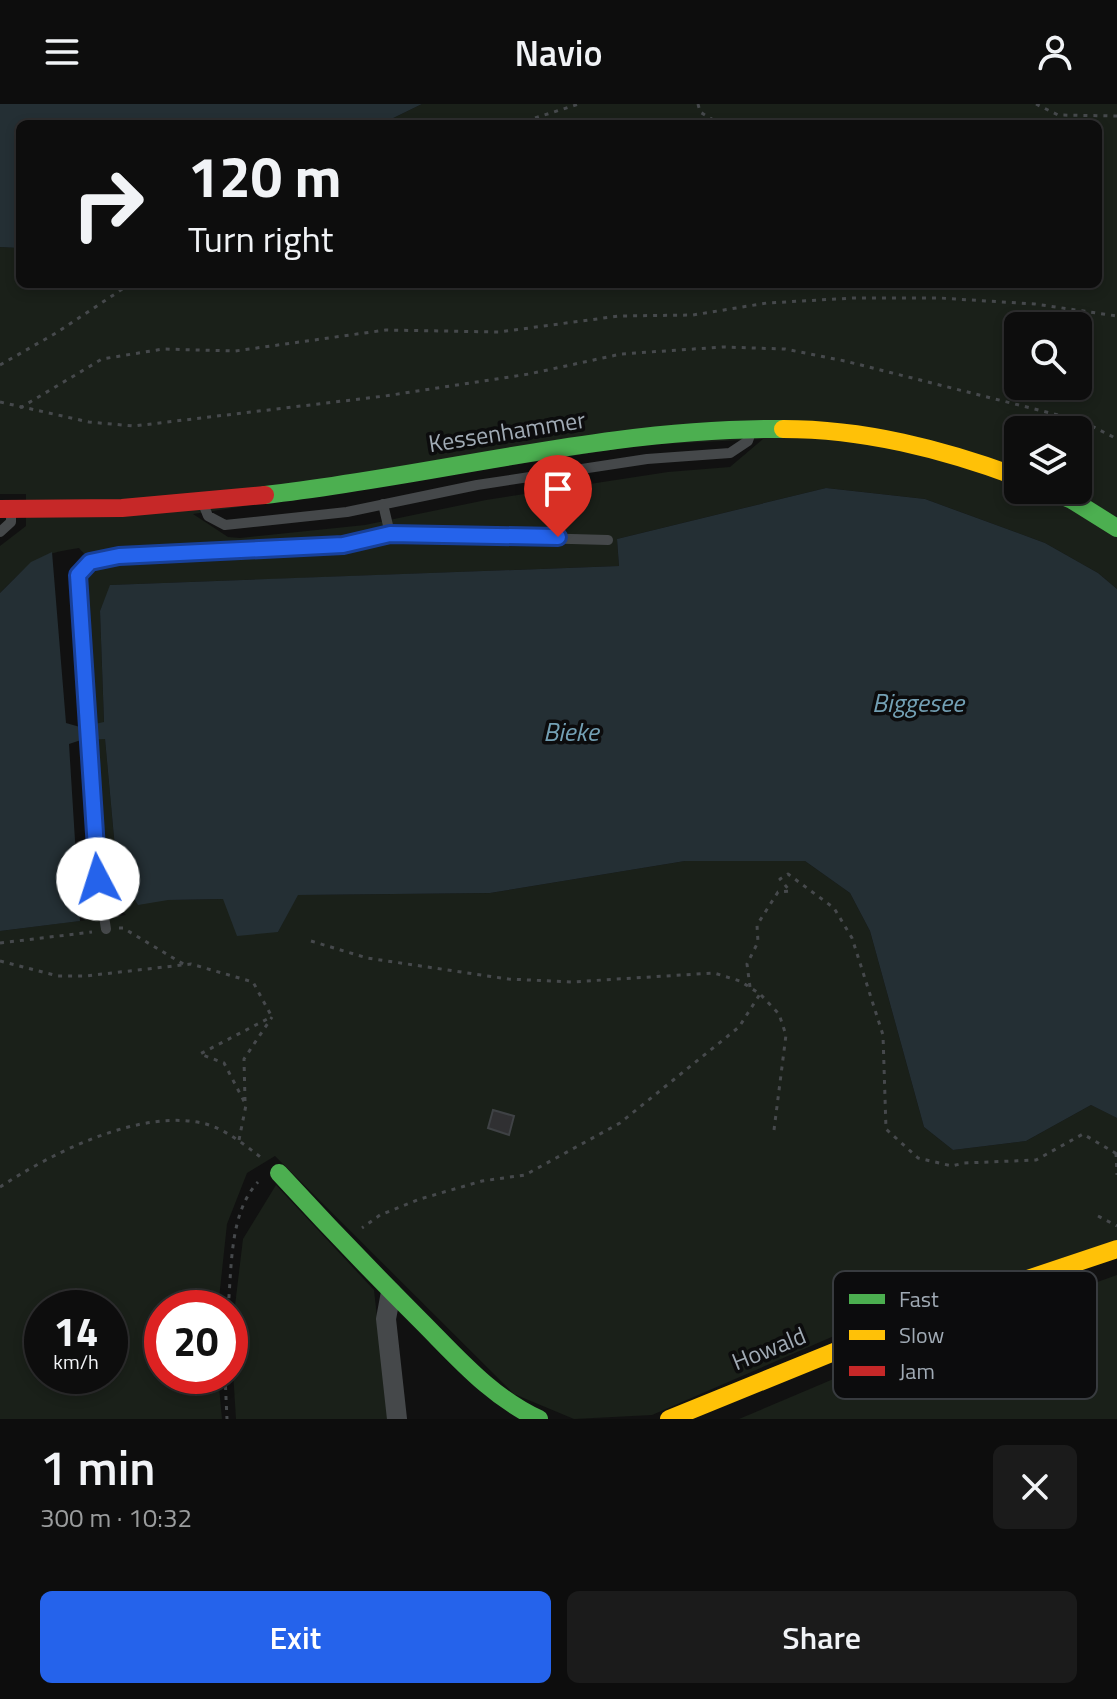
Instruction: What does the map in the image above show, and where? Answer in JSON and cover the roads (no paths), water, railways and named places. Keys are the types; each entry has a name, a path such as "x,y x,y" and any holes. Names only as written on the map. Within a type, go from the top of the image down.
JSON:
{"main road":[{"name":"Kessenhammer","path":"6,510 202,500 327,488 524,452 678,431 787,430 877,437 927,447 1004,472"},
{"path":"1078,504 1117,528"},
{"path":"279,1173 343,1243 485,1385 515,1408 539,1419"},
{"name":"Howald","path":"1048,1271 1117,1249"},
{"name":"Howald","path":"669,1419 833,1351"}],"street":[{"path":"391,1292 386,1319 397,1419"}],"lane":[{"path":"202,500 208,516 225,525 347,512 477,485 647,459 730,453 748,441 752,430"},
{"path":"383,504 390,534"},
{"path":"0,532 11,522 6,510"},
{"path":"106,929 98,879 78,575 90,562 119,556 343,545 390,534 608,540"}],"water":[{"path":"0,104 422,104 389,120 16,120 16,248 0,247"},
{"name":"Biggesee","path":"826,488 925,499 1045,543 1098,573 1117,589 1117,1118 1091,1105 1026,1141 953,1150 924,1127 870,931 850,893 805,861 685,861 490,893 298,895 278,932 237,936 223,899 168,900 138,905 117,870 105,739 69,744 80,921 0,931 0,593 31,562 52,552 66,723 80,727 104,722 100,611 110,585 619,566 617,539"}],"water label":[{"name":"Bieke","path":"571,732"}]}
